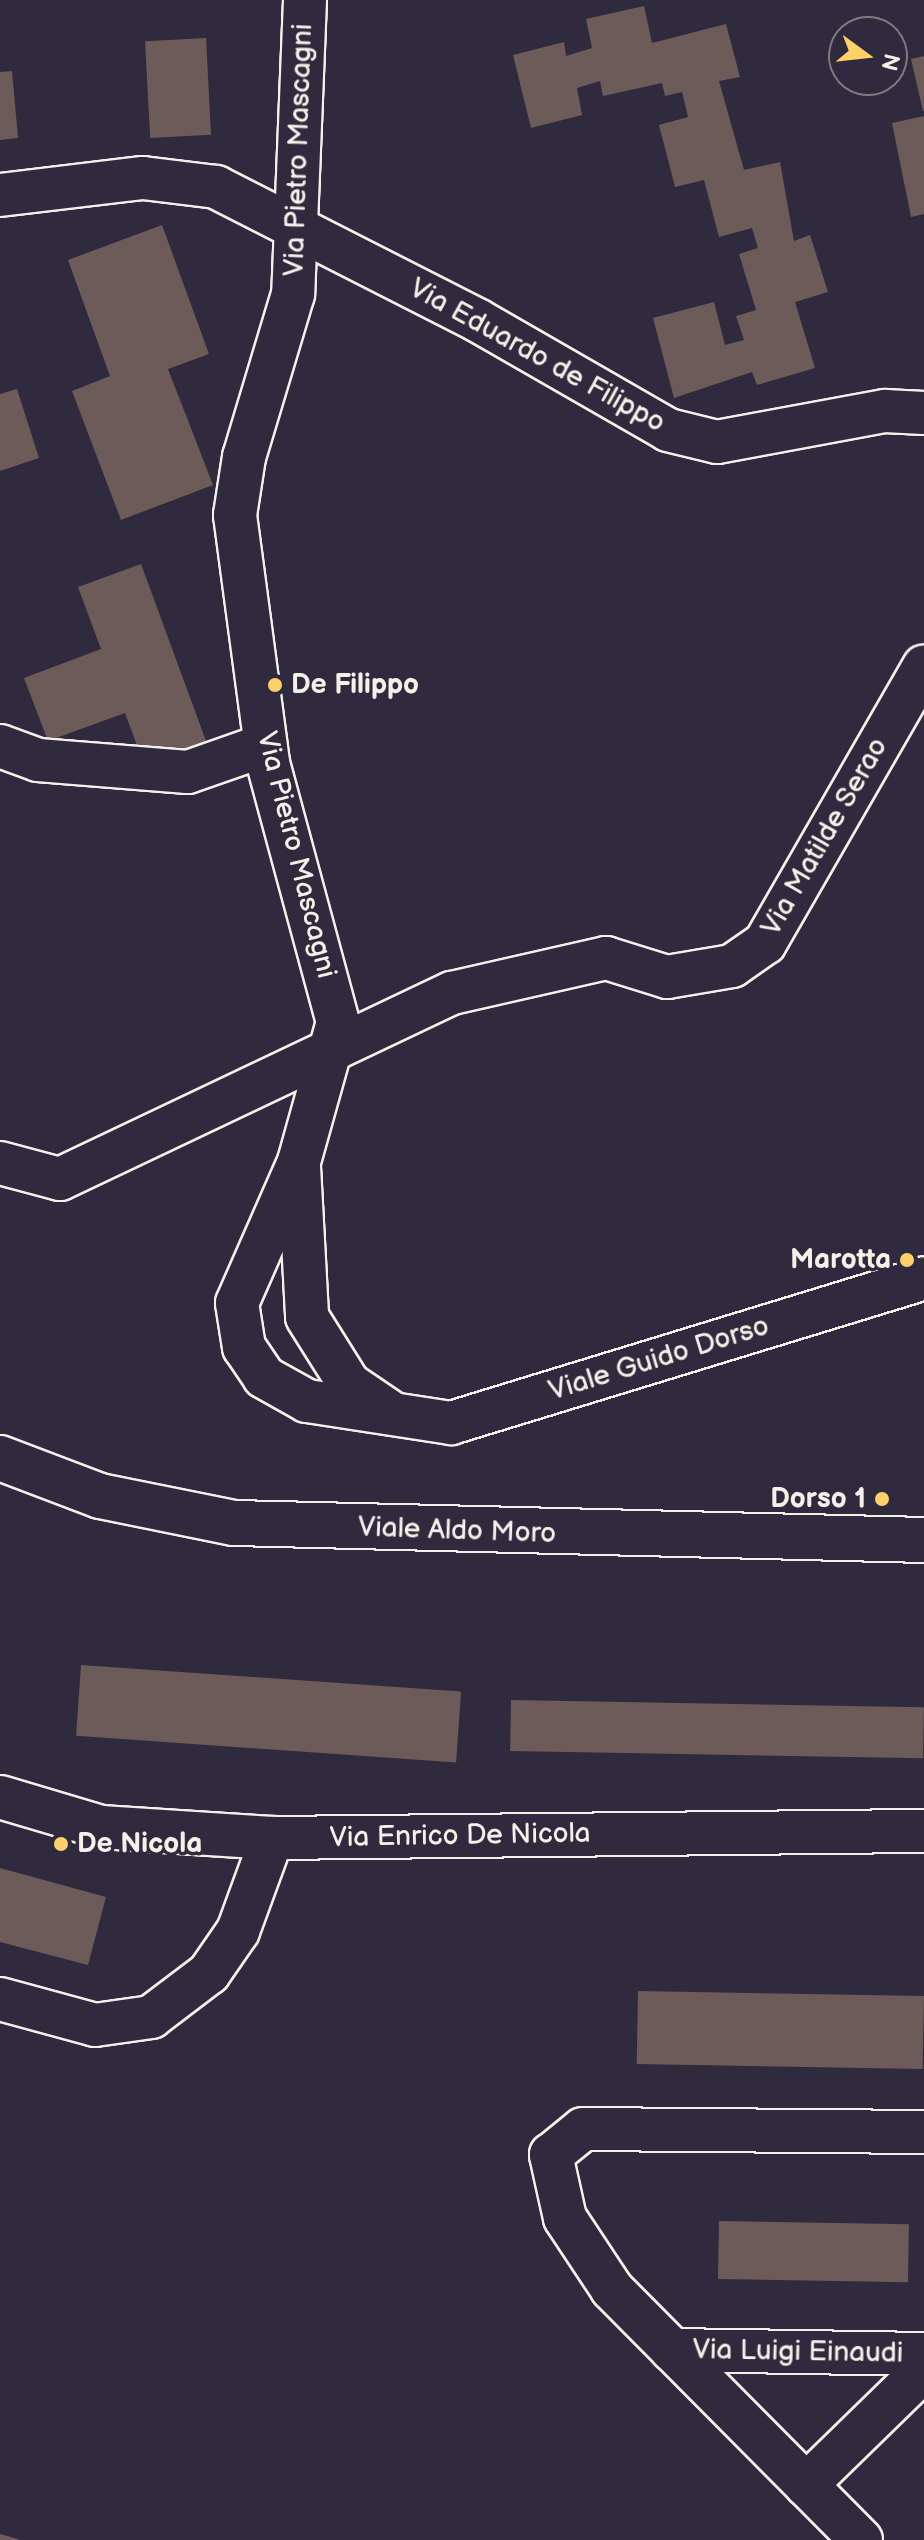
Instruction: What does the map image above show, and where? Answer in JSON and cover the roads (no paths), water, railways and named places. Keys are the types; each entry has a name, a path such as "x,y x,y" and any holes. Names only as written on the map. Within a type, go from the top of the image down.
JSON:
{"street":[{"name":"Via Pietro Mascagni","path":"305,0 301,230 293,294 244,457 235,515 265,745 338,1022 333,1047"},
{"name":"Via Eduardo de Filippo","path":"0,195 143,178 216,187 668,430 717,442 885,411 924,413"},
{"name":"Via Matilde Serao","path":"0,1163 60,1179 452,993 606,958 667,977 732,966 765,943 924,666"},
{"path":"0,746 38,760 188,772 265,745"},
{"name":"Viale Guido Dorso","path":"333,1047 299,1162 237,1303 244,1347 264,1377 307,1401 451,1423 924,1278"},
{"name":"Viale Guido Dorso","path":"299,1162 307,1317 349,1384 393,1413"},
{"name":"Viale Aldo Moro","path":"0,1458 100,1496 234,1523 924,1540"},
{"name":"Via Enrico De Nicola","path":"0,1797 101,1827 272,1838 924,1831"},
{"path":"0,1999 95,2025 151,2017 209,1973 238,1931 272,1838"},
{"path":"861,2540 612,2289 565,2218 551,2155 559,2142 583,2129 924,2132"},
{"name":"Via Luigi Einaudi","path":"672,2350 924,2354"},
{"name":"Via Luigi Einaudi","path":"806,2485 924,2370"}],"place":[{"name":"De Filippo","path":"275,685"},
{"name":"Marotta","path":"907,1260"},
{"name":"Dorso 1","path":"882,1499"},
{"name":"De Nicola","path":"61,1844"}]}
